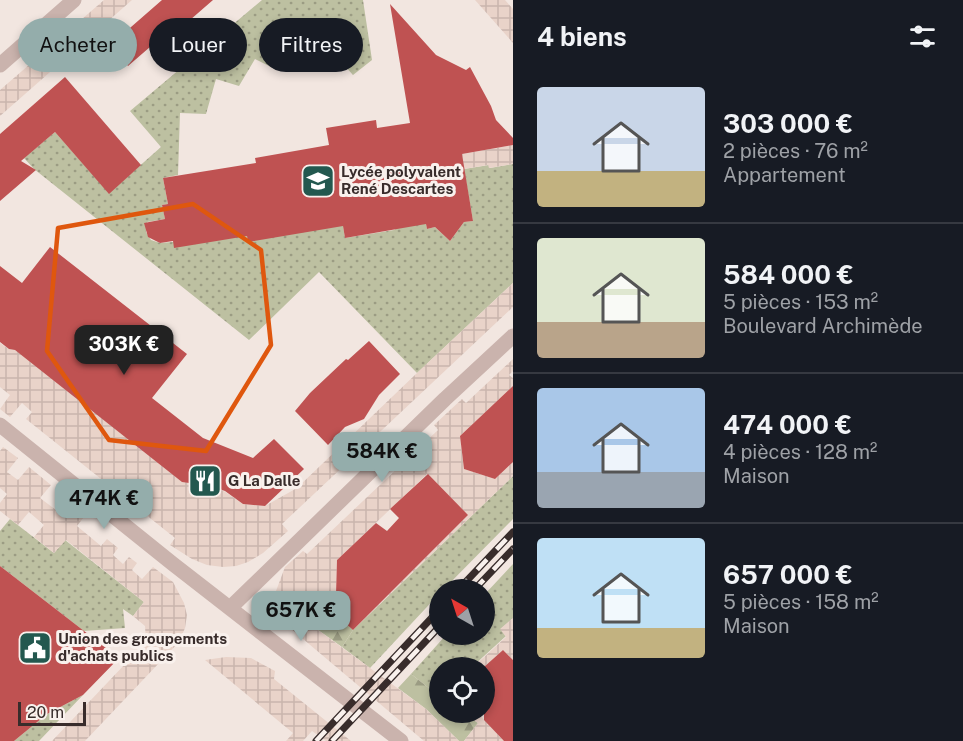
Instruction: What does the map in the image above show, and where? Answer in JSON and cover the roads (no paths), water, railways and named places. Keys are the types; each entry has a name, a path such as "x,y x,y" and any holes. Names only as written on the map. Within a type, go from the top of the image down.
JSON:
{"street":[{"path":"0,65 74,0"},
{"path":"230,608 513,336"},
{"path":"0,425 400,740"}],"railway":[{"path":"468,579 513,532"},
{"path":"484,579 513,549"},
{"path":"316,741 429,621"},
{"path":"332,741 429,638"}],"place":[{"name":"Lycée polyvalent René Descartes","path":"318,181"},
{"name":"G La Dalle","path":"205,481"},
{"name":"Union des groupements d'achats publics","path":"35,648"}]}
